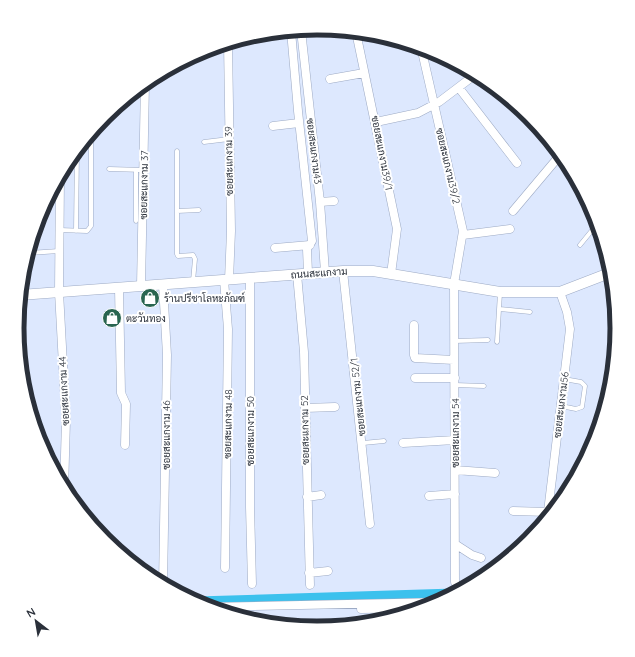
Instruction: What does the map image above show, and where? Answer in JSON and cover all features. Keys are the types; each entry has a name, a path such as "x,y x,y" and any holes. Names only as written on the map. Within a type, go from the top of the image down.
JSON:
{"street":[{"name":"ซอยสะแกงาม43","path":"302,36 320,202 325,272"},
{"path":"292,37 299,123 312,241 307,249 308,273"},
{"name":"ซอยสะแกงาม39/1","path":"357,38 376,122 397,230 391,274"},
{"name":"ซอยสะแกงาม 39","path":"226,280 231,231 228,49"},
{"name":"ซอยสะแกงาม39/2","path":"423,55 463,235 454,284"},
{"path":"330,79 364,73"},
{"path":"376,122 418,113 434,104 471,78"},
{"path":"458,88 517,162"},
{"name":"ซอยสะแกงาม 37","path":"141,286 140,170 145,92"},
{"path":"273,126 299,123"},
{"path":"513,211 557,159"},
{"name":"ซอยสะแกงาม 44","path":"60,188 59,292 66,420 64,477"},
{"path":"320,202 334,201"},
{"path":"463,235 510,229"},
{"path":"276,248 310,245"},
{"name":"ถนนสะแกงาม","path":"27,294 343,271 373,271 500,292 560,292 606,274"},
{"name":"ซอยสะแกงาม 52/1","path":"343,271 363,443 370,524"},
{"name":"ซอยสะแกงาม 52","path":"297,274 304,352 310,585"},
{"name":"ซอยสะแกงาม 50","path":"250,278 250,507 252,584"},
{"name":"ซอยสะแกงาม 48","path":"225,568 228,329 226,280"},
{"name":"ซอยสะแกงาม 54","path":"454,284 455,582"},
{"name":"ซอยสะแกงาม 46","path":"163,285 167,355 163,578"},
{"path":"119,288 121,393 126,404 125,445"},
{"name":"ซอยสะแกงาม56","path":"548,510 570,329 567,312 560,292"},
{"path":"414,325 415,358 454,360"},
{"path":"415,378 455,382"},
{"path":"305,408 335,407"},
{"path":"403,443 455,440"},
{"path":"455,470 495,472"},
{"path":"429,496 455,494"},
{"path":"307,497 322,495"},
{"path":"513,512 543,516"},
{"path":"455,544 472,555 481,558"},
{"path":"309,573 328,571"},
{"path":"228,607 423,602"},
{"path":"361,610 403,609"}],"lane":[{"path":"204,142 229,139"},
{"path":"60,230 87,231 91,226 91,142"},
{"path":"177,151 177,254 178,256 193,255 195,258 193,282"},
{"path":"76,231 77,160"},
{"path":"109,169 140,170 136,221"},
{"path":"176,211 199,210"},
{"path":"580,245 593,229"},
{"path":"34,253 60,251"},
{"path":"497,342 500,292"},
{"path":"500,309 530,312"},
{"path":"454,341 488,340"},
{"path":"561,406 580,409 582,407 585,386 581,382 564,379"},
{"path":"455,382 484,386"},
{"path":"363,443 384,441"}],"waterway":[{"path":"213,603 440,595"}],"place":[{"name":"ร้านปรีชาโลหะภัณฑ์","path":"150,298"},
{"name":"ตะวันทอง","path":"112,318"}]}
